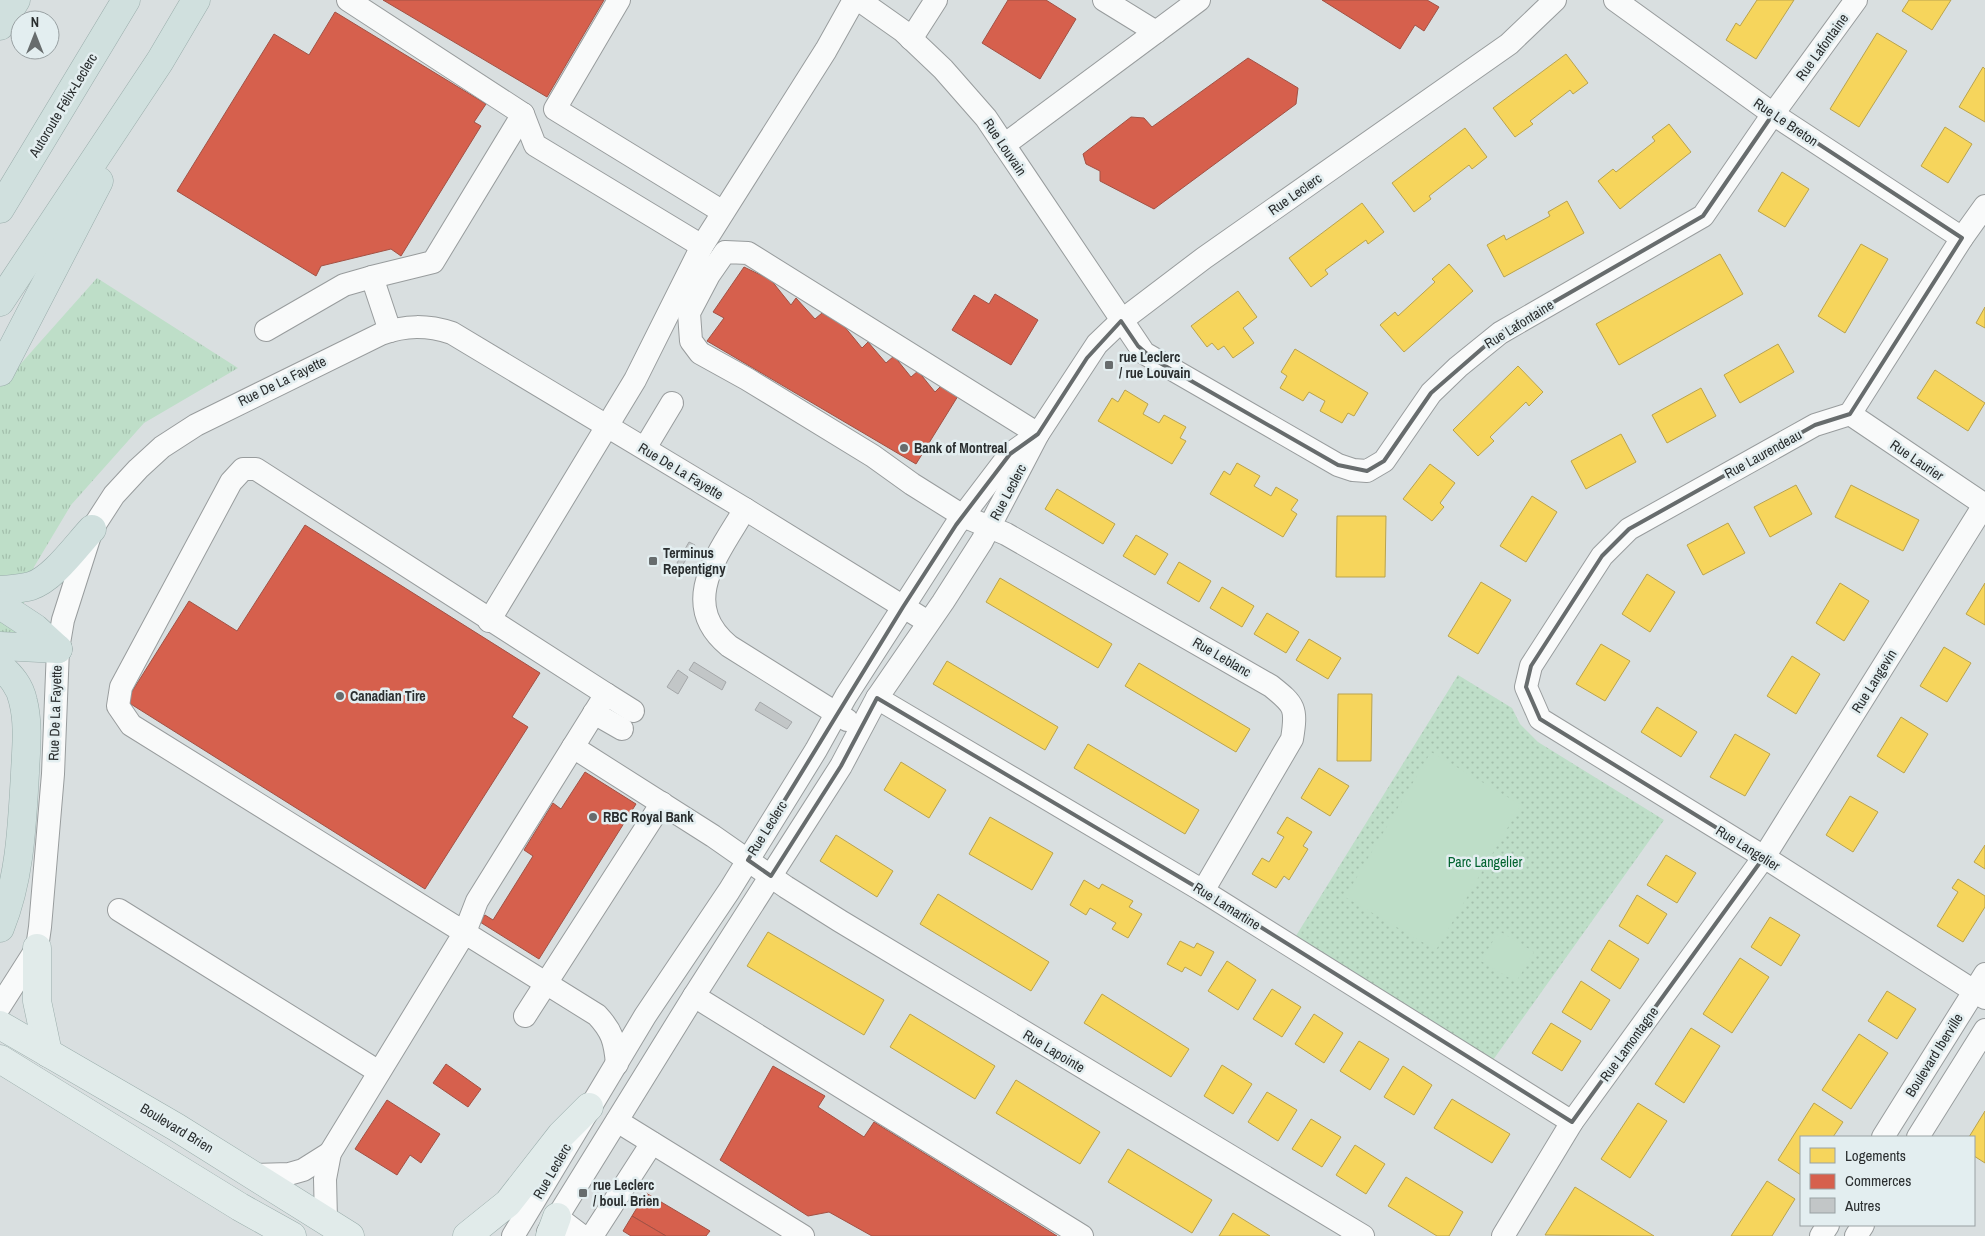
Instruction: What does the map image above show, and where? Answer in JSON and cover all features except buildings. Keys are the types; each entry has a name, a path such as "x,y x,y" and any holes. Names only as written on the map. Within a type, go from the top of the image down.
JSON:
{"highway":[{"path":"0,26 16,0"},
{"name":"Autoroute Félix-Leclerc","path":"0,209 126,0"},
{"path":"49,127 135,0"},
{"path":"0,302 160,61 196,0"},
{"path":"0,372 160,61"},
{"path":"0,590 23,588 40,582 56,568 92,529"},
{"path":"0,605 35,628 58,649"},
{"path":"0,646 58,649"},
{"path":"0,666 16,683 26,715 23,811 8,875 0,928"}],"main road":[{"path":"36,948 37,1001 48,1053"},
{"name":"Boulevard Brien","path":"0,1025 176,1127 350,1236"},
{"path":"0,1059 240,1207 292,1236"},
{"path":"467,1236 508,1203 561,1135 589,1108"}],"street":[{"path":"348,0 523,114 535,145 702,246"},
{"path":"619,0 555,109 723,212"},
{"path":"489,621 635,380 702,246 826,50 854,0"},
{"name":"Rue Louvain","path":"859,0 911,39 943,69 986,118 1121,321"},
{"path":"911,39 936,0"},
{"path":"1104,0 1156,32"},
{"path":"1004,145 1199,0"},
{"name":"Rue Leclerc","path":"551,1230 694,996 841,766 877,698 943,602 990,527 1038,434 1087,358 1121,321 1204,258 1509,44 1555,0"},
{"name":"Rue Le Breton","path":"1616,0 1773,114 1962,238"},
{"name":"Rue Lafontaine","path":"1121,321 1138,346 1153,359 1338,465 1353,470 1368,471 1384,461 1432,393 1458,367 1500,333 1703,216 1773,114 1856,0"},
{"path":"266,330 344,285 433,262 523,114"},
{"path":"1850,414 1962,238 1985,206"},
{"name":"Rue Leblanc","path":"1038,434 748,253 725,252 709,275 689,313 691,341 700,353 747,379 873,456 912,484 963,516 1006,534 1263,681 1288,699 1296,717 1292,739 1204,891"},
{"path":"372,277 390,331"},
{"name":"Rue De La Fayette","path":"0,1006 36,948 40,926 48,835 58,649 63,620 92,529 126,482 150,458 179,436 218,413 350,348 390,331 420,326 432,327 452,334 645,448 928,622"},
{"path":"645,448 672,403"},
{"name":"Rue Laurier","path":"1850,414 1984,505"},
{"name":"Rue Laurendeau","path":"1526,688 1531,666 1597,564 1629,529 1815,425 1850,414"},
{"name":"Rue Leclerc","path":"514,1236 644,1016 729,891 816,750 836,713 903,607 963,516 1010,454 1038,434"},
{"path":"594,713 628,720 606,694 489,621 256,469 242,469 231,482 121,687 118,706 131,725 597,1015 608,1027 615,1044 617,1064"},
{"name":"Rue Langevin","path":"1764,857 1984,505"},
{"path":"745,509 710,570 705,583 705,612 711,626 718,637 729,646 861,728"},
{"name":"Rue Langelier","path":"1526,688 1540,719 1981,988"},
{"path":"326,1220 325,1179 330,1153 465,932 477,901 606,694"},
{"name":"Rue Lamartine","path":"877,698 1204,891 1572,1122"},
{"name":"Rue Lapointe","path":"573,747 662,803 840,921 1363,1236"},
{"path":"525,1016 662,803"},
{"name":"Rue Lamontagne","path":"1503,1236 1572,1122 1764,857"},
{"path":"119,910 380,1072"},
{"name":"Boulevard Iberville","path":"1884,1136 1981,988"},
{"path":"694,996 1082,1236"},
{"path":"597,1015 622,1021 644,1016"},
{"path":"1919,1136 1985,1030"},
{"path":"617,1121 803,1236"},
{"path":"592,1236 652,1142"},
{"path":"254,1175 289,1174 303,1170 330,1153"},
{"path":"240,1207 256,1221 260,1236"},
{"path":"551,1230 582,1236"}],"highlighted area":[{"path":"1773,114 1962,238 1850,414 1815,425 1629,529 1602,556 1531,666 1526,687 1540,719 1764,857 1572,1122 1203,891 877,698 841,766 771,876 748,860 903,607 956,525 1010,454 1038,434 1087,358 1121,321 1138,346 1153,359 1338,465 1367,471 1384,461 1431,393 1500,333 1703,216"}],"green space":[{"path":"97,278 238,368 144,423 71,505 34,567 0,687 0,387"},
{"name":"Parc Langelier","path":"1458,675 1512,708 1520,724 1538,742 1664,820 1493,1060 1294,939"},
{"path":"1431,752 1521,805 1436,950 1345,897"},
{"path":"1499,931 1534,952 1516,982 1481,961"}],"place":[{"name":"rue Leclerc / rue Louvain","path":"1109,365"},
{"name":"Bank of Montreal","path":"904,448"},
{"name":"Terminus Repentigny","path":"653,561"},
{"name":"Canadian Tire","path":"340,696"},
{"name":"RBC Royal Bank","path":"593,817"},
{"name":"rue Leclerc / boul. Brien","path":"583,1193"}]}
